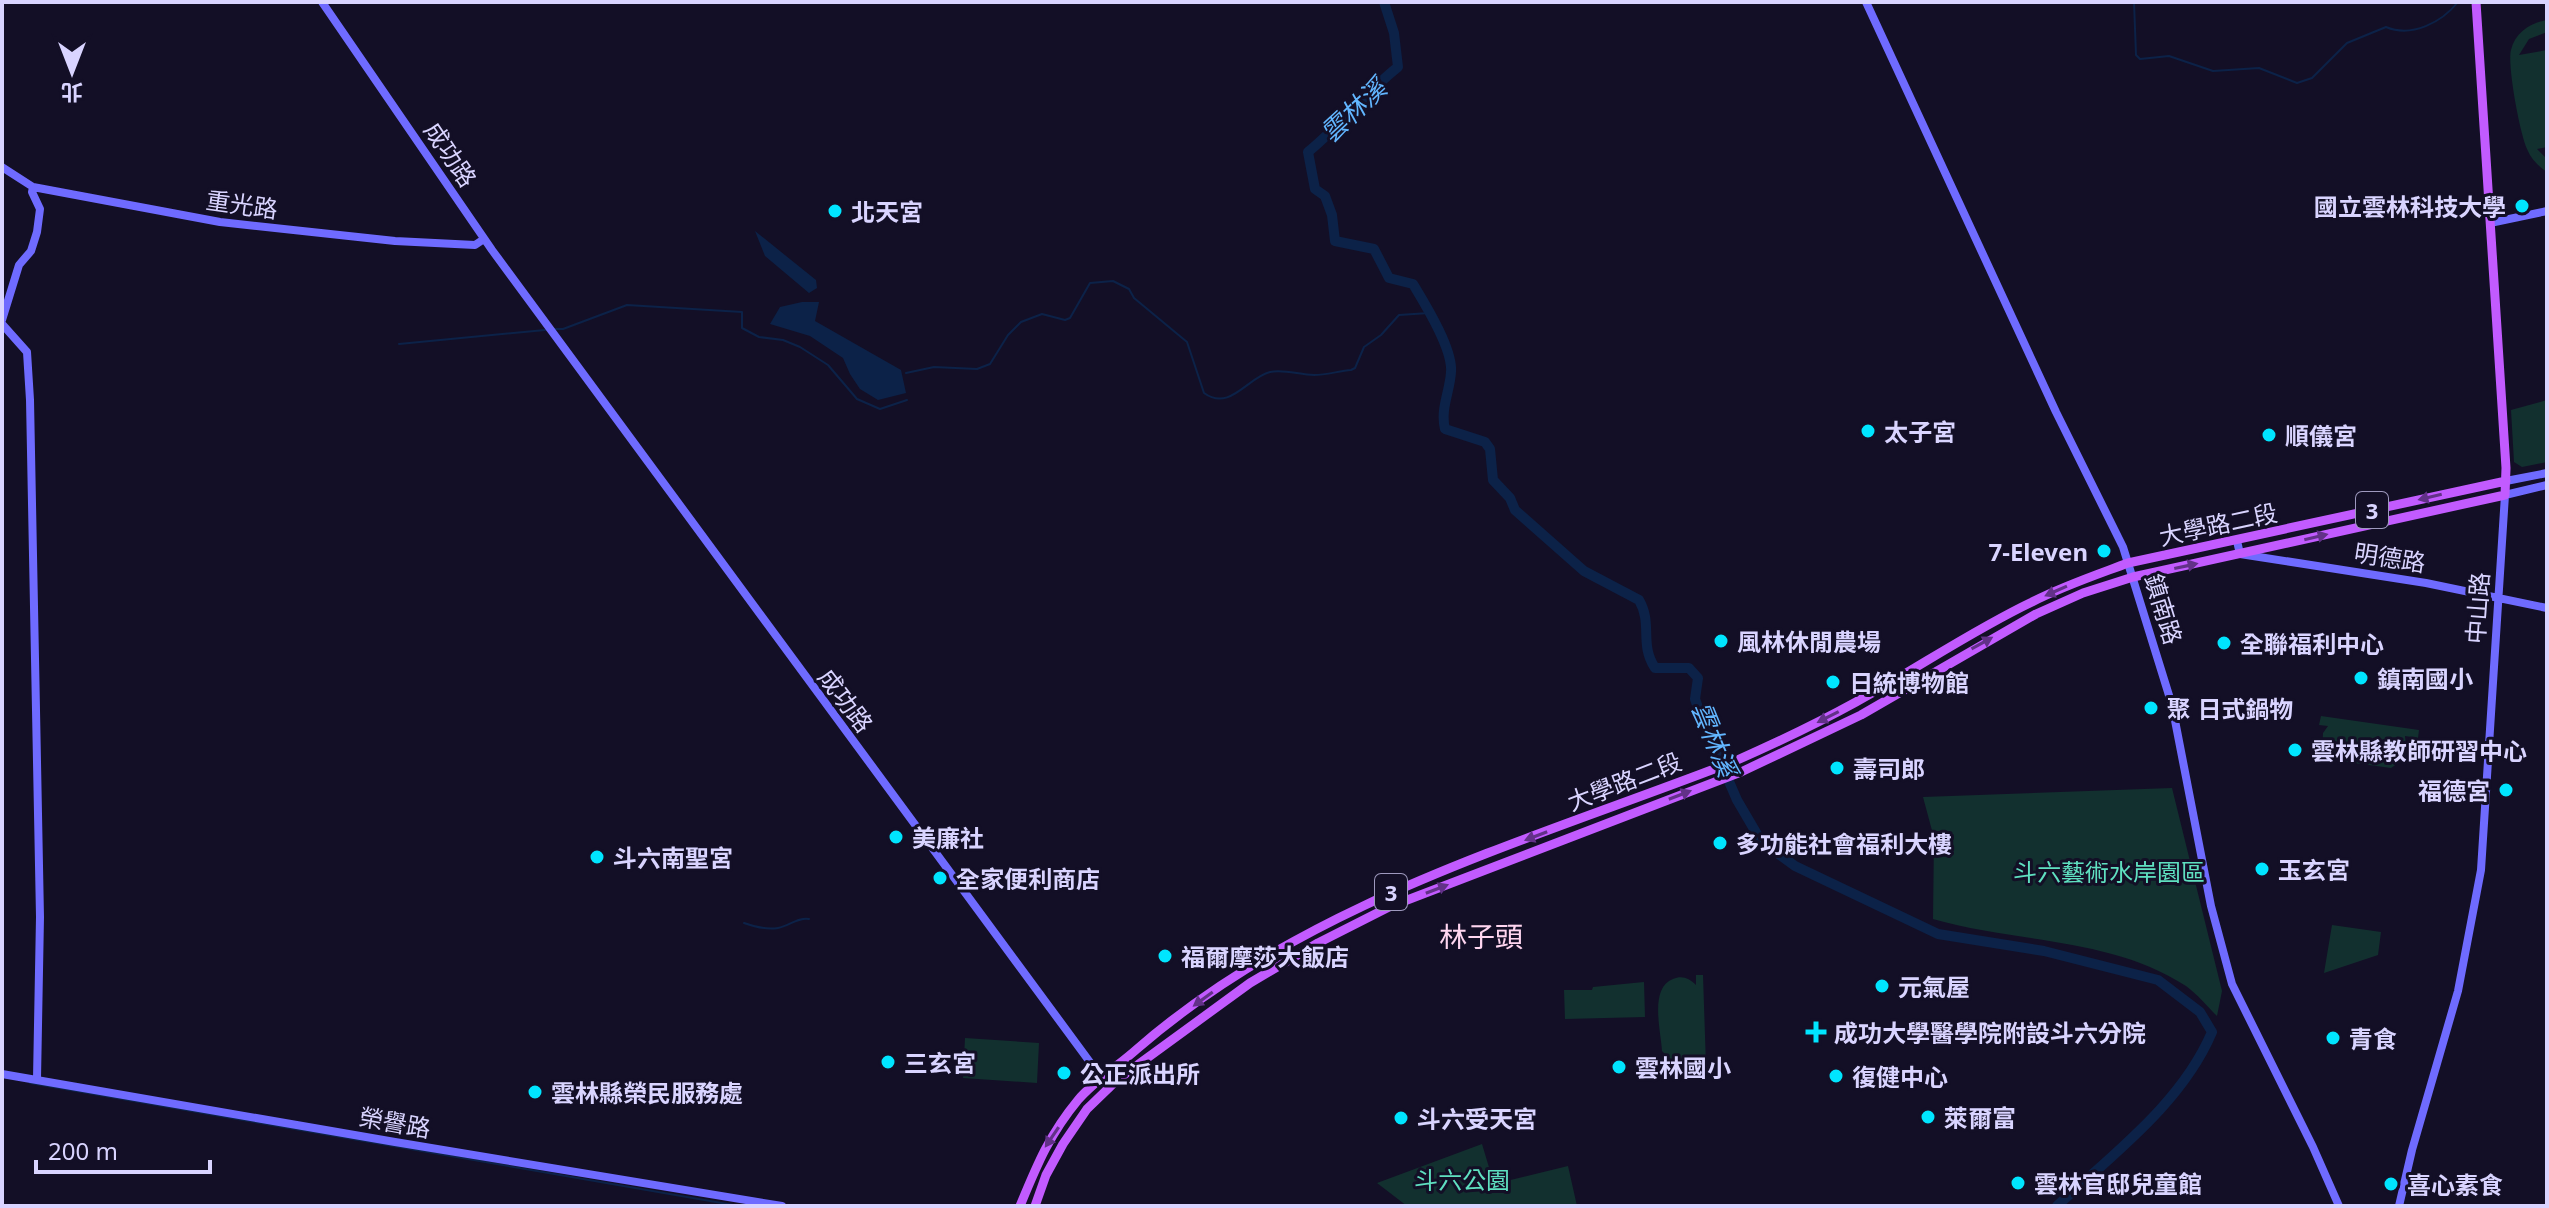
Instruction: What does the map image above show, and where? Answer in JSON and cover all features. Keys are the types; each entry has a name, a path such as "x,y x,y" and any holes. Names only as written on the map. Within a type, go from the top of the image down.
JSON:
{"main road":[{"name":"中山路","path":"2476,2 2505,495"},
{"name":"大學路二段","path":"1105,1084 1154,1035 1211,992 1281,948 1382,896 1735,761 1855,703 1972,633 2032,602 2128,563 2506,481"},
{"name":"大學路二段","path":"1105,1084 1250,983 1389,907 1741,772 1861,715 2036,614 2083,593 2133,577 2505,495"},
{"path":"2032,602 2036,614"},
{"path":"1600,812 1604,824"},
{"path":"1339,918 1346,929"},
{"name":"3","path":"1020,1206 1050,1140 1078,1100 1105,1084"},
{"name":"3","path":"1035,1206 1046,1175 1063,1144 1105,1084"}],"street":[{"name":"成功路","path":"322,2 484,239 1105,1084"},
{"name":"鎮南路","path":"1866,2 2056,412 2123,547 2172,705 2211,906 2232,984 2339,1206"},
{"name":"重光路","path":"2,167 33,187 220,222 395,241 475,245 484,239"},
{"path":"33,187 32,192 40,209 37,232 31,251 19,265 2,322 27,352 30,400 40,917 37,1079"},
{"path":"2490,223 2547,211"},
{"path":"2506,481 2547,473"},
{"path":"2505,495 2547,485"},
{"name":"中山路","path":"2399,1206 2458,991 2479,884 2505,495"},
{"path":"2237,541 2240,554"},
{"name":"明德路","path":"2240,554 2426,583 2547,608"},
{"name":"榮譽路","path":"2,1074 782,1206"}],"green space":[{"path":"2547,20 2547,32 2529,39 2519,55 2547,50 2547,147 2537,149 2547,159 2547,172 2533,159 2524,141 2510,58 2513,44 2520,34 2529,26"},
{"path":"2547,400 2547,462 2522,467 2514,462 2511,410"},
{"path":"2321,716 2419,730 2418,738 2405,736 2407,757 2391,768 2332,760 2322,751 2323,733 2328,726 2319,725"},
{"name":"斗六藝術水岸園區","path":"2172,788 2222,991 2217,1016 2186,986 2126,958 1933,919 1934,838 1923,797"},
{"path":"2332,925 2381,932 2378,955 2324,973"},
{"path":"1696,975 1703,975 1706,1066 1695,1066 1695,1058 1686,1064 1674,1063 1662,1051 1659,1022 1661,991 1673,979 1682,977 1696,985"},
{"path":"1644,982 1645,1017 1565,1019 1564,990 1592,990 1593,987"},
{"path":"965,1038 1039,1043 1037,1083 963,1078"},
{"name":"斗六公園","path":"1482,1144 1494,1184 1568,1166 1577,1206 1407,1206 1377,1183"}],"water":[{"path":"755,231 816,280 817,288 809,293 765,256"},
{"path":"819,302 815,321 901,370 906,393 878,400 860,389 843,358 810,336 770,324 780,307"}],"waterway":[{"name":"雲林溪","path":"1384,2 1394,33 1398,67 1308,152 1315,189 1325,196 1332,215 1335,241 1374,249 1389,278 1413,284 1448,351 1451,372 1444,414 1445,429 1485,442 1490,449 1493,480 1510,498 1515,510 1584,571 1639,600 1645,617 1648,651 1655,668 1689,668 1698,678 1695,699 1702,719 1737,800 1761,841 1795,866 1938,934 2044,951 2158,980 2200,1012 2212,1032 2199,1058 2165,1105 2057,1206"},
{"path":"2134,2 2136,55 2140,59 2169,56 2213,71 2259,68 2297,83 2312,78 2347,43 2386,27 2406,31 2426,26 2444,16 2458,2"},
{"path":"906,373 934,367 977,369 990,364 1008,335 1021,322 1042,314 1065,320 1070,318 1090,283 1113,281 1129,289 1134,298 1187,342 1204,393 1213,398 1231,396 1270,372 1314,375 1351,370 1355,368 1364,347 1381,335 1399,315 1429,313"},
{"path":"555,329 563,329 627,305 742,312 742,328 759,337 783,340 800,347 828,365 857,399 880,409 907,400"},
{"path":"399,344 545,330"},
{"path":"744,923 774,929 809,919"},
{"path":"30,1083 739,1206"}],"place":[{"name":"國立雲林科技大學","path":"2522,206"},
{"name":"北天宮","path":"835,211"},
{"name":"太子宮","path":"1868,431"},
{"name":"順儀宮","path":"2269,435"},
{"name":"7-Eleven","path":"2104,551"},
{"name":"風林休閒農場","path":"1721,641"},
{"name":"全聯福利中心","path":"2224,643"},
{"name":"鎮南國小","path":"2361,678"},
{"name":"日統博物館","path":"1833,682"},
{"name":"聚 日式鍋物","path":"2151,708"},
{"name":"雲林縣教師研習中心","path":"2295,750"},
{"name":"壽司郎","path":"1837,768"},
{"name":"福德宮","path":"2506,790"},
{"name":"美廉社","path":"896,837"},
{"name":"多功能社會福利大樓","path":"1720,843"},
{"name":"斗六南聖宮","path":"597,857"},
{"name":"玉玄宮","path":"2262,869"},
{"name":"全家便利商店","path":"940,878"},
{"name":"福爾摩莎大飯店","path":"1165,956"},
{"name":"元氣屋","path":"1882,986"},
{"name":"成功大學醫學院附設斗六分院","path":"1816,1032"},
{"name":"青食","path":"2333,1038"},
{"name":"三玄宮","path":"888,1062"},
{"name":"雲林國小","path":"1619,1067"},
{"name":"公正派出所","path":"1064,1073"},
{"name":"復健中心","path":"1836,1076"},
{"name":"雲林縣榮民服務處","path":"535,1092"},
{"name":"萊爾富","path":"1928,1117"},
{"name":"斗六受天宮","path":"1401,1118"},
{"name":"雲林官邸兒童館","path":"2018,1183"},
{"name":"喜心素食","path":"2391,1184"}],"district":[{"name":"林子頭","path":"1481,936"}]}
